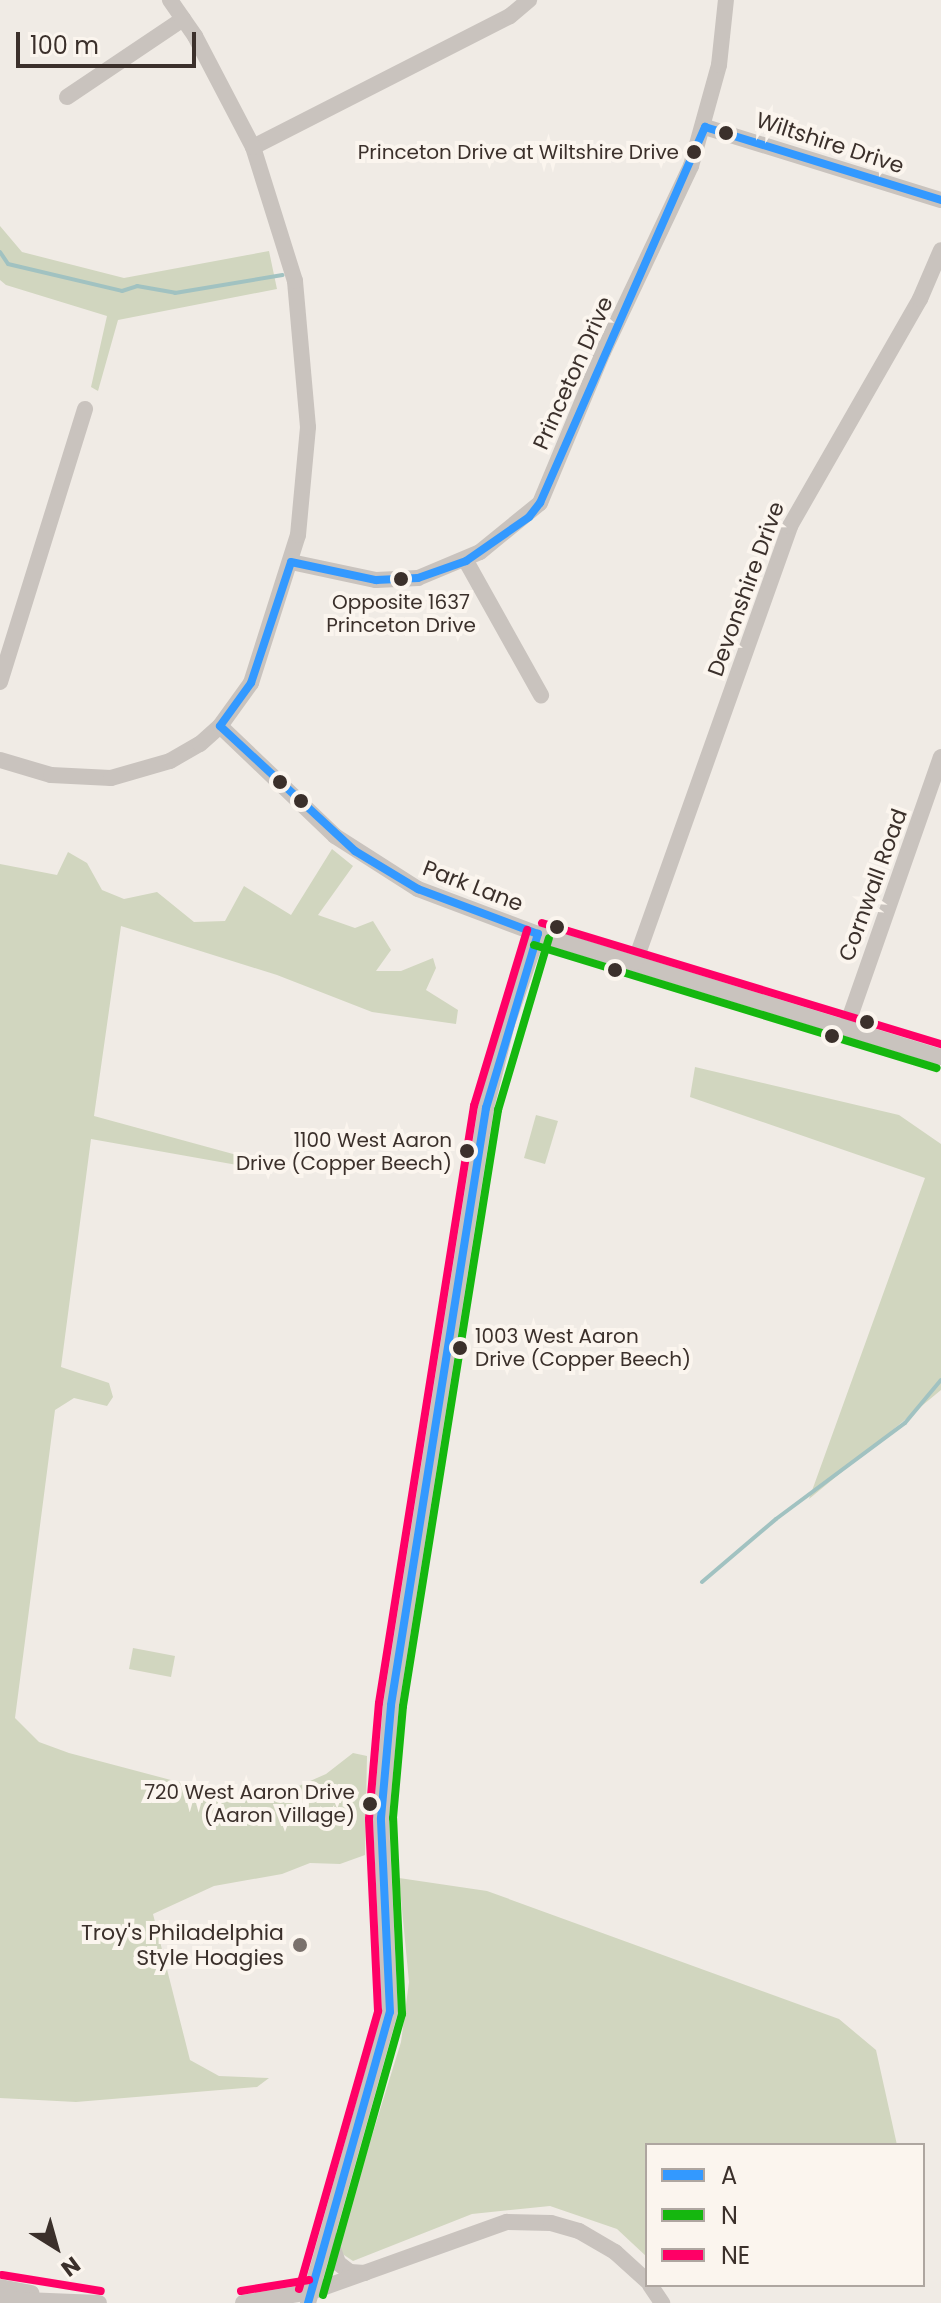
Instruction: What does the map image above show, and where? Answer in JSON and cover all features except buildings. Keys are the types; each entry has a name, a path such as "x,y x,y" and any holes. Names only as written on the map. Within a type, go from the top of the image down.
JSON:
{"street":[{"path":"0,760 51,775 111,778 170,761 220,726 251,683 291,562 303,507 308,427 301,320 295,281 253,147 170,0"},
{"path":"253,147 510,16 529,0"},
{"name":"Princeton Drive","path":"291,562 350,576 401,580 466,561 514,530 540,503 705,127 726,0"},
{"path":"67,97 183,19"},
{"name":"Wiltshire Drive","path":"705,127 941,200"},
{"name":"Devonshire Drive","path":"635,962 790,526 920,299 941,250"},
{"path":"0,682 85,409"},
{"path":"466,561 541,695"},
{"name":"Park Lane","path":"220,726 355,851 418,889 538,934 941,1057"},
{"name":"Cornwall Road","path":"846,1028 941,757"},
{"path":"310,2298 390,2012 381,1818 391,1705 486,1108 507,1024 538,934"},
{"path":"246,2303 310,2298 475,2231 525,2221 551,2223 592,2236 645,2280"},
{"path":"328,2234 338,2263 350,2272 371,2273"},
{"path":"0,2287 60,2300"},
{"path":"0,2299 99,2303"}],"green space":[{"path":"0,226 22,252 124,278 269,251 277,289 118,320 98,391 91,387 107,316 6,285 0,280"},
{"path":"332,849 353,866 318,915 355,928 373,921 391,950 376,971 401,971 433,958 436,968 426,990 458,1010 456,1024 372,1012 277,975 121,926 94,1116 266,1163 254,1168 91,1139 61,1367 109,1383 113,1397 107,1406 74,1398 55,1410 15,1718 39,1742 69,1753 235,1797 292,1789 326,1774 353,1753 367,1756 365,1855 340,1864 310,1863 282,1874 214,1886 153,1914 190,2060 219,2076 269,2078 257,2087 76,2102 0,2098 0,864 57,875 68,852 87,863 102,890 124,899 157,892 194,922 225,921 244,886 291,915"},
{"path":"695,1067 899,1115 941,1144 941,1390 809,1499 925,1178 690,1097"},
{"path":"536,1115 558,1121 545,1164 524,1158"},
{"path":"133,1648 175,1656 171,1677 129,1669"},
{"path":"399,1878 487,1891 839,2019 876,2050 897,2143 645,2143 645,2255 617,2229 550,2206 472,2214 353,2261 341,2253 341,2236 401,2042 409,1982"}],"waterway":[{"path":"0,252 8,264 122,291 137,286 175,293 283,275"},
{"path":"702,1582 776,1519 905,1423 941,1380"}],"transit line":[{"name":"A","path":"705,127 941,200"},
{"name":"A","path":"291,562 376,580 418,578 466,561 529,517 540,503 705,127"},
{"name":"A","path":"220,726 251,683 291,562"},
{"name":"A","path":"220,726 355,851 418,889 538,934"},
{"name":"NE","path":"542,923 941,1044"},
{"name":"NE","path":"299,2289 378,2011 369,1819 379,1703 474,1106 527,930"},
{"name":"A","path":"308,2303 390,2012 381,1818 391,1705 486,1108 538,934"},
{"name":"N","path":"323,2295 402,2014 393,1818 403,1706 498,1110 549,938"},
{"name":"N","path":"534,945 937,1068"},
{"name":"NE","path":"2,2275 101,2291"},
{"name":"NE","path":"241,2291 309,2280"}],"place":[{"name":"Princeton Drive at Wiltshire Drive","path":"694,152"},
{"name":"Opposite 1637 Princeton Drive","path":"401,579"},
{"name":"1100 West Aaron Drive (Copper Beech)","path":"467,1151"},
{"name":"1003 West Aaron Drive (Copper Beech)","path":"460,1348"},
{"name":"720 West Aaron Drive (Aaron Village)","path":"370,1804"},
{"name":"Troy's Philadelphia Style Hoagies","path":"300,1945"}]}
